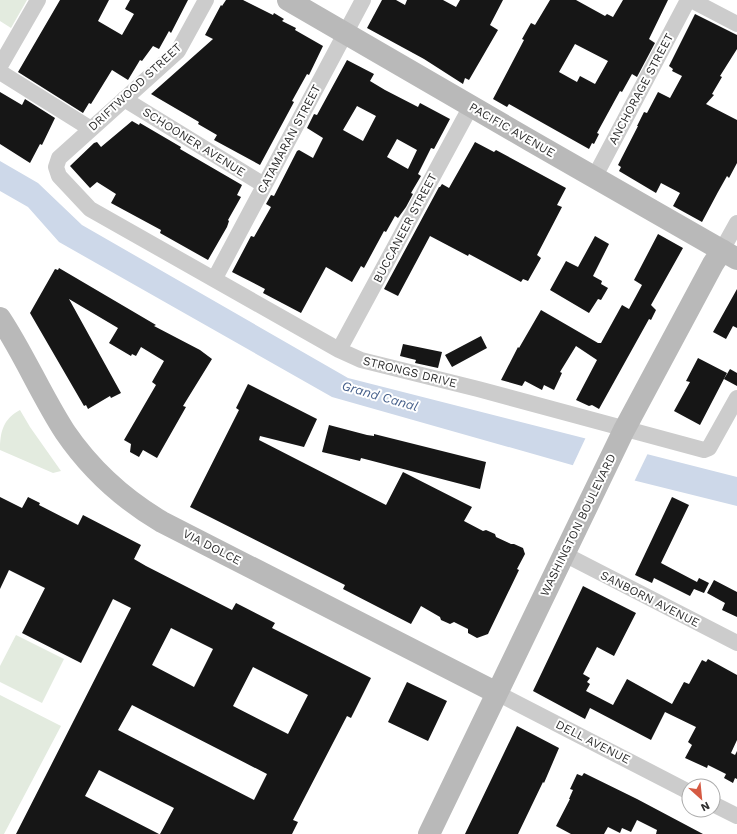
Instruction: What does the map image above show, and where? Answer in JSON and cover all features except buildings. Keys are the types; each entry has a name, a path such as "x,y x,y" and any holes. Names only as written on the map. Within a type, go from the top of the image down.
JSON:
{"street":[{"path":"0,66 38,0"},
{"name":"DRIFTWOOD STREET","path":"56,167 59,158 178,51 206,0"},
{"name":"PACIFIC AVENUE","path":"288,0 594,178 729,254"},
{"name":"CATAMARAN STREET","path":"214,278 363,0"},
{"path":"690,0 737,24"},
{"name":"ANCHORAGE STREET","path":"594,178 690,0"},
{"path":"0,72 91,129"},
{"name":"SCHOONER AVENUE","path":"124,99 264,185"},
{"name":"BUCCANEER STREET","path":"339,350 471,106"},
{"name":"STRONGS DRIVE","path":"56,167 59,176 90,209 339,350 361,360 478,389 621,436 704,450 709,448 737,398"},
{"name":"WASHINGTON BOULEVARD","path":"429,834 621,436 712,264 729,254 737,223"},
{"name":"VIA DOLCE","path":"0,318 64,431 94,469 110,485 131,502 162,522 497,693"},
{"name":"SANBORN AVENUE","path":"564,554 737,643"},
{"name":"DELL AVENUE","path":"497,693 681,788"},
{"path":"721,808 737,816"}],"shaded area":[{"path":"0,0 27,0 11,28 0,21"},
{"path":"20,410 61,471 53,473 0,450 2,432 6,422"},
{"path":"16,635 64,659 42,703 0,682 0,666"},
{"path":"0,695 61,726 4,834 0,834"}],"water":[{"name":"Grand Canal","path":"0,161 38,183 82,225 348,378 737,477 737,506 572,465 332,397 59,242 28,207 0,191"}],"pier":[{"path":"586,437 649,451 634,482 572,467"}]}
